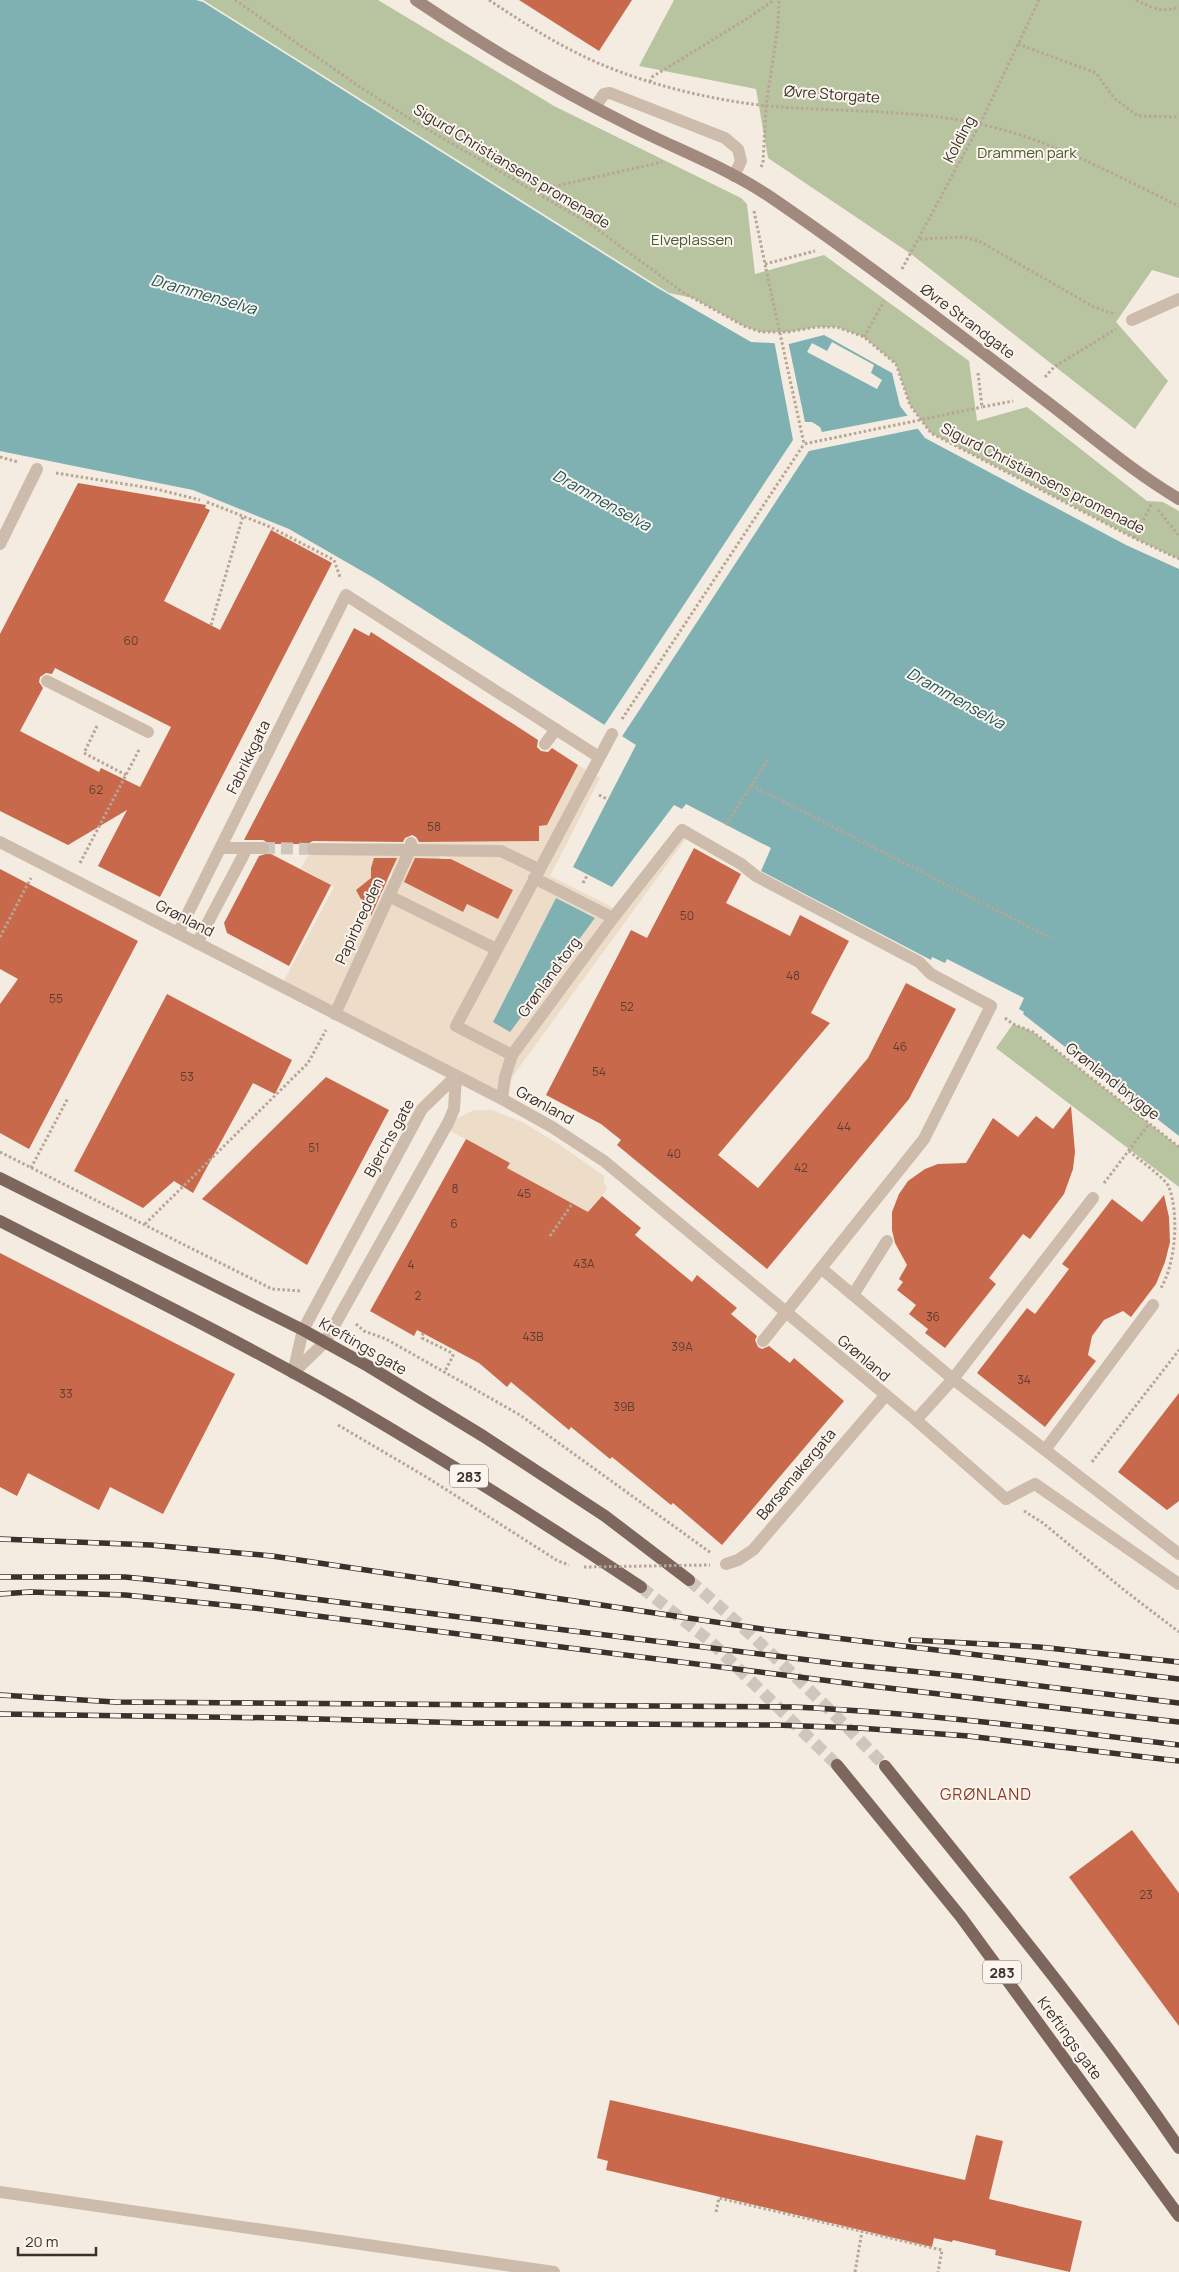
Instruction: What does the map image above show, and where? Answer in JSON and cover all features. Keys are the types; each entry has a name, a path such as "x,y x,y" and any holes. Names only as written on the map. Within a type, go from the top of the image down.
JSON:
{"main road":[{"name":"Kreftings gate","path":"0,1178 302,1330 368,1366 507,1452 605,1516 688,1580"},
{"name":"283","path":"0,1221 293,1373 466,1474 559,1532 640,1587"},
{"name":"Kreftings gate","path":"837,1765 961,1917 1179,2216"},
{"name":"Kreftings gate","path":"885,1766 1063,1990 1179,2148"}],"street":[{"path":"416,0 547,82 595,108 734,176 741,161 738,149 725,138 610,93 604,94 595,108"},
{"name":"Øvre Strandgate","path":"734,176 838,245 975,346 1132,467 1179,499"},
{"path":"1132,320 1179,299"},
{"path":"0,544 37,470"},
{"path":"346,595 599,757"},
{"name":"Fabrikkgata","path":"178,933 346,595"},
{"path":"47,681 148,732"},
{"path":"545,744 556,729"},
{"path":"512,1055 456,1026 536,873 612,734"},
{"name":"Grønland torg","path":"502,1099 505,1077 512,1055 613,918 682,830 741,864 756,876 919,962 931,974 991,1006"},
{"name":"Grønland","path":"0,842 502,1099 552,1127 604,1160 786,1314 916,1420 1006,1499 1035,1484 1179,1584"},
{"path":"313,849 411,846 501,851 613,918"},
{"name":"Papirbredden","path":"334,1014 411,846"},
{"path":"221,848 263,848"},
{"path":"197,943 244,854"},
{"path":"389,896 496,949"},
{"path":"763,1341 924,1139 991,1006"},
{"path":"293,1373 325,1342 448,1123 454,1109 456,1076"},
{"name":"Bjerchs gate","path":"293,1373 302,1330 422,1109 456,1076"},
{"path":"916,1420 953,1379 1093,1198"},
{"path":"853,1295 887,1241"},
{"path":"822,1269 953,1379 1179,1554"},
{"path":"1045,1450 1153,1304"},
{"name":"Børsemakergata","path":"726,1564 738,1560 752,1550 885,1396"},
{"path":"0,2192 554,2272"}],"path":[{"name":"Sigurd Christiansens promenade","path":"235,0 360,87 415,122 590,224 684,293 744,326 760,332 788,332 816,327 837,327 864,337 896,364 910,405 931,433 1134,538 1179,559"},
{"name":"Øvre Storgate","path":"489,0 530,27 578,54 650,82 692,93 766,106 914,115 980,124 1029,137 1067,152 1179,206"},
{"path":"650,82 652,77 774,0"},
{"path":"779,0 778,26 766,106 763,163 744,198 754,212 804,444"},
{"name":"Kolding","path":"893,285 980,124 1039,0"},
{"path":"1136,0 1151,8 1168,11 1179,7"},
{"path":"1018,44 1096,73 1114,98 1138,116 1179,117"},
{"path":"533,191 693,155"},
{"path":"919,239 962,237 979,241 1094,307 1132,320"},
{"path":"765,264 838,245"},
{"path":"864,337 879,311"},
{"path":"612,734 804,444 1027,398 1054,367 1132,320"},
{"path":"975,346 982,407"},
{"path":"0,457 37,470 156,489 200,500"},
{"path":"207,502 268,526 334,560 346,595"},
{"path":"1134,538 1152,503"},
{"path":"211,625 243,516"},
{"path":"105,710 84,753 126,775"},
{"path":"72,879 148,732"},
{"path":"726,825 768,759"},
{"path":"752,785 1051,938"},
{"path":"0,937 40,862"},
{"name":"Grønland brygge","path":"991,1006 1013,1024 1033,1032 1179,1147"},
{"path":"145,1224 308,1063 334,1014"},
{"path":"31,1168 68,1098"},
{"path":"1093,1198 1149,1124"},
{"path":"1129,1151 1169,1186 1175,1212 1177,1239 1169,1274 1153,1304"},
{"path":"0,1152 272,1289 301,1291"},
{"path":"550,1236 572,1204"},
{"path":"354,1322 364,1331 386,1339 520,1416 726,1564"},
{"path":"423,1333 422,1338 452,1353 453,1356 444,1373"},
{"path":"1080,1478 1179,1350"},
{"path":"338,1425 428,1478 558,1561 574,1566"},
{"path":"1043,1523 1124,1590 1179,1632"},
{"path":"579,1567 710,1565"},
{"path":"716,2212 719,2198 942,2250 938,2272"},
{"path":"855,2272 862,2231"}],"green space":[{"name":"Elveplassen","path":"203,0 378,0 554,106 741,198 747,204 755,274 824,255 969,361 977,421 1027,407 1147,501 1163,502 1179,511 1179,559 1134,538 931,433 910,405 896,364 864,337 837,327 816,327 788,332 761,332 744,326 693,298 669,293"},
{"name":"Drammen park","path":"674,0 1179,0 1179,278 1152,270 1116,322 1168,381 1135,429 911,254 768,158 756,89 639,66"},
{"path":"1013,1024 1033,1032 1179,1147 1179,1187 996,1048"}],"shaded area":[{"path":"578,765 600,778 550,876 614,908 675,830 687,837 515,1073 502,1099 281,986 334,887 301,868 315,844 539,841 539,826 547,825","holes":["442,854 513,890 498,919 467,904 462,912 439,900 428,884 423,892 410,885 429,879","379,858 386,858 394,867 390,879 384,881 372,874 372,864","369,882 382,889 383,892 379,902 370,906 361,900 359,893 362,886","556,899 595,919 493,1022"]},
{"path":"474,1110 492,1110 522,1122 560,1145 604,1176 607,1189 588,1212 507,1168 510,1163 445,1128 448,1123"}],"water":[{"name":"Drammenselva","path":"0,0 196,0 203,2 656,287 751,342 789,344 824,335 892,373 900,406 925,438 1126,545 1179,569 1179,1136 1023,1014 1024,1012 1019,1009 1024,998 947,959 945,963 932,957 931,960 761,871 771,848 686,804 682,809 674,805 612,887 573,867 636,745 374,578 289,529 193,490 0,451"},
{"path":"556,898 595,918 510,1032 493,1022"}],"pier":[{"path":"774,340 788,341 805,422 812,422 820,427 822,432 911,415 921,428 809,451 621,738 603,727 793,440"},
{"path":"832,342 874,365 871,373 882,380 877,389 807,352 812,343 827,351"}],"building":[{"path":"519,0 632,0 599,51"},
{"path":"78,483 206,505 205,508 210,510 164,601 220,630 271,530 332,563 160,897 98,866 127,810 68,845 0,811 0,634","holes":["55,668 171,727 140,787 101,768 99,772 20,731 43,688 39,682 40,677 46,673 52,674"]},
{"path":"354,628 369,636 371,632 538,740 537,747 541,751 548,752 552,748 578,765 547,825 539,826 539,841 419,842 412,835 405,838 403,842 313,841 307,844 270,844 263,840 244,840"},
{"path":"694,848 741,874 726,903 790,936 800,915 849,941 811,1013 830,1023 718,1155 758,1188 868,1058 906,983 956,1009 909,1099 767,1269 617,1145 621,1140 601,1124 546,1095 631,930 647,938"},
{"path":"269,853 331,885 289,966 227,933 224,923 259,856"},
{"path":"374,858 397,858 371,916 371,905 363,903 356,890 371,878"},
{"path":"415,858 451,859 513,890 498,919 467,904 463,912 404,882"},
{"path":"0,869 138,941 29,1149 0,1133 0,1004 18,979 0,969"},
{"path":"167,994 292,1060 275,1094 253,1083 193,1193 174,1181 143,1208 74,1171"},
{"path":"326,1077 389,1110 307,1265 202,1199"},
{"path":"1071,1106 1075,1152 1073,1169 1064,1194 1030,1239 1023,1234 989,1278 996,1284 945,1348 925,1333 928,1329 909,1314 916,1305 897,1290 903,1282 899,1279 907,1265 895,1243 892,1230 892,1212 899,1194 908,1181 925,1169 938,1164 966,1163 993,1118 1018,1137 1036,1116 1053,1129"},
{"path":"466,1139 510,1163 507,1168 588,1212 602,1196 641,1228 635,1235 692,1282 697,1275 737,1308 731,1314 757,1336 755,1340 758,1347 762,1349 769,1346 790,1363 794,1358 844,1401 722,1545 673,1503 671,1505 612,1457 610,1459 571,1427 569,1430 511,1382 507,1387 479,1363 417,1330 414,1336 370,1311"},
{"path":"1164,1195 1169,1217 1170,1242 1165,1262 1156,1284 1131,1317 1123,1311 1104,1320 1092,1336 1088,1355 1096,1361 1045,1427 977,1373 1027,1308 1035,1314 1069,1269 1062,1264 1112,1199 1142,1222"},
{"path":"0,1253 235,1374 163,1514 110,1487 99,1510 28,1473 17,1496 0,1487"},
{"path":"1179,1393 1179,1501 1167,1510 1118,1472"},
{"path":"1132,1830 1179,1893 1179,2026 1069,1877"},
{"path":"610,2100 965,2180 976,2135 1003,2141 989,2199 1082,2221 1070,2272 995,2255 996,2250 953,2240 952,2242 934,2238 932,2247 606,2170 608,2161 597,2158"}],"tunnel":[{"path":"263,848 313,849"},
{"path":"689,1580 789,1671 885,1766"},
{"path":"641,1587 711,1642 837,1765"}],"railway":[{"path":"0,1539 151,1545 272,1556 769,1630 1179,1679"},
{"path":"0,1577 125,1577 184,1583 841,1664 960,1676 1179,1703"},
{"path":"0,1594 30,1592 125,1595 254,1608 854,1684 1179,1722"},
{"path":"911,1640 1039,1647 1179,1662"},
{"path":"0,1695 115,1702 793,1707 938,1717 1179,1745"},
{"path":"0,1714 470,1723 775,1725 859,1728 968,1736 1179,1761"}],"district":[{"name":"GRØNLAND","path":"986,1794"}]}
